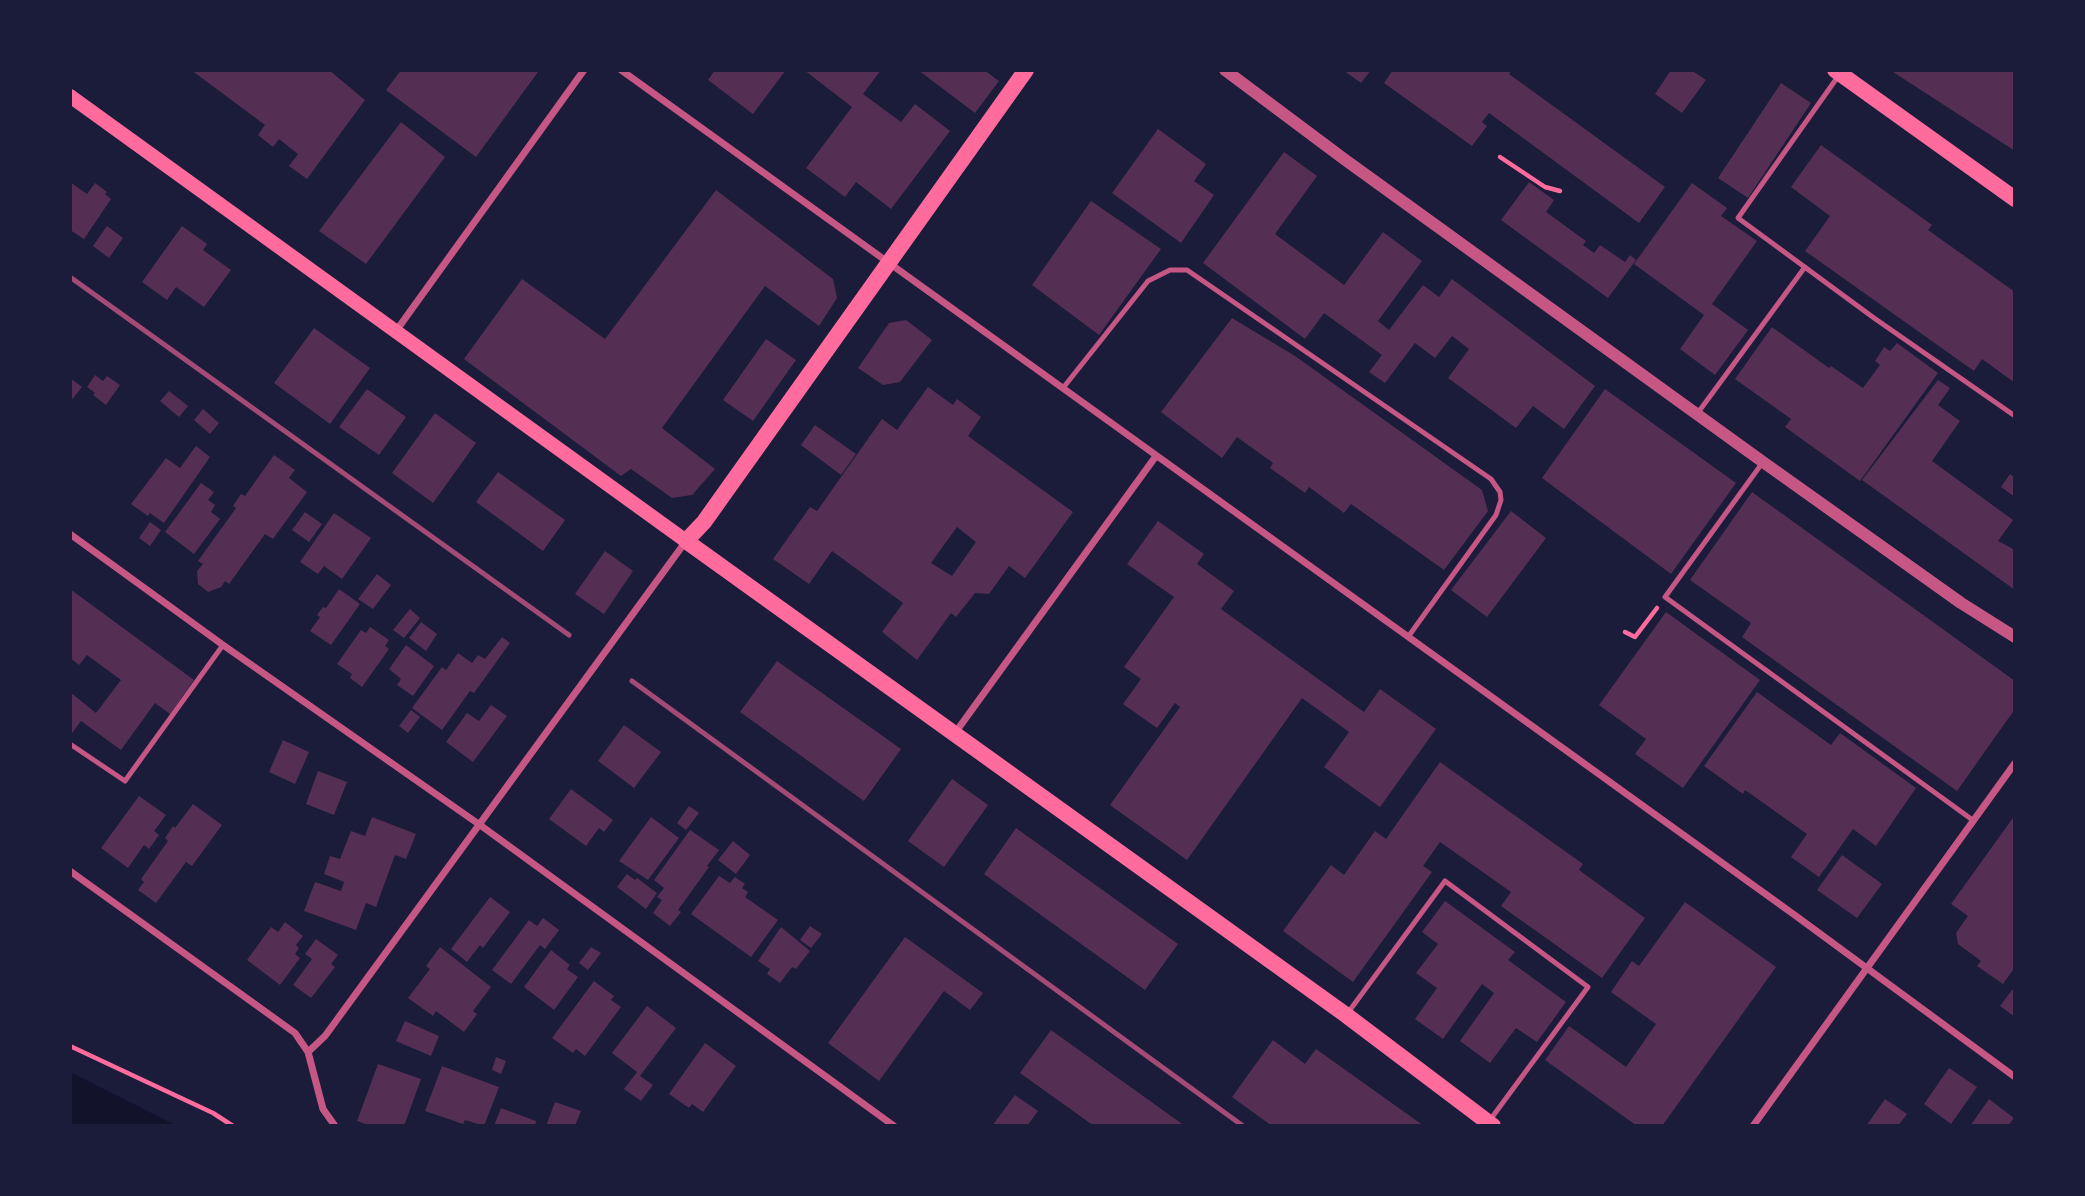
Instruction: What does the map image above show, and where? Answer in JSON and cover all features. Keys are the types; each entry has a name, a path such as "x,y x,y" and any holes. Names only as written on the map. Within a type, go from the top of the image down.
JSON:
{"main road":[{"path":"686,541 704,522 1026,70"},
{"path":"1838,72 2009,192"},
{"path":"70,96 1346,1015 1491,1124"}],"street":[{"path":"396,331 584,70"},
{"path":"621,70 2015,1077"},
{"path":"1226,70 1344,159 1763,462 1961,603 2015,637"},
{"path":"955,733 1156,456"},
{"path":"70,534 480,825 894,1126"},
{"path":"308,1052 325,1036 686,541"},
{"path":"1753,1126 2015,763"},
{"path":"70,871 295,1033 308,1052 323,1109 335,1126"}],"lane":[{"path":"1838,72 1738,218 2015,416"},
{"path":"1697,414 1805,267"},
{"path":"1062,388 1148,281 1170,270 1187,270 1491,479 1500,492 1501,500 1496,515 1408,637"},
{"path":"1763,462 1665,597 1974,821"},
{"path":"70,744 125,781 223,645"},
{"path":"1346,1015 1445,881 1588,987 1491,1124"}],"path":[{"path":"1500,157 1545,187 1560,191"},
{"path":"1625,632 1635,637 1665,597"},
{"path":"70,1046 213,1113 233,1126"}],"shaded area":[{"path":"70,1072 177,1126 70,1126"}],"building":[{"path":"191,70 329,70 365,100 307,179 289,166 298,154 279,139 273,147 258,135 265,125"},
{"path":"401,70 538,72 476,157 386,90"},
{"path":"715,70 786,70 753,114 708,80"},
{"path":"804,70 881,70 863,94 901,122 915,104 950,131 891,209 856,182 845,197 806,168 852,107"},
{"path":"918,70 984,70 999,81 975,113"},
{"path":"1343,70 1371,70 1361,83"},
{"path":"1393,70 1512,70 1509,74 1665,187 1639,223 1489,113 1482,122 1487,126 1472,146 1384,83"},
{"path":"1671,70 1691,70 1706,80 1682,113 1655,94"},
{"path":"1890,70 2015,70 2015,151"},
{"path":"1781,83 1811,103 1748,198 1718,178"},
{"path":"401,122 445,157 366,264 319,231"},
{"path":"1158,129 1206,164 1194,181 1214,195 1181,243 1112,193"},
{"path":"1821,145 1932,225 1928,230 2015,292 2015,383 1982,359 1974,371 1805,251 1830,216 1791,187"},
{"path":"1284,152 1317,176 1275,234 1344,285 1383,232 1422,261 1378,321 1389,330 1423,285 1439,297 1452,279 1595,386 1564,429 1533,406 1516,428 1448,378 1469,349 1452,336 1435,358 1415,343 1385,383 1369,372 1382,355 1324,313 1305,339 1203,263"},
{"path":"70,182 87,194 95,183 107,192 105,194 111,199 84,239 70,230"},
{"path":"1529,182 1554,200 1546,212 1586,241 1583,245 1594,253 1600,245 1625,262 1630,255 1636,260 1608,298 1501,220"},
{"path":"1692,183 1727,208 1721,216 1757,241 1712,304 1748,330 1715,375 1680,349 1704,315 1634,264"},
{"path":"716,190 833,279 837,298 819,326 765,286 662,428 715,469 692,495 672,498 631,469 621,476 464,359 522,279 605,339"},
{"path":"1091,201 1161,249 1099,335 1032,285"},
{"path":"107,226 123,238 109,258 93,246"},
{"path":"182,226 207,244 203,250 231,270 204,307 176,287 167,300 142,282"},
{"path":"1232,318 1295,356 1482,490 1488,511 1444,570 1351,504 1344,513 1309,487 1305,493 1270,468 1273,463 1237,437 1222,458 1161,412"},
{"path":"906,320 932,340 900,382 883,385 858,368 889,323"},
{"path":"1772,327 1829,368 1831,366 1863,388 1880,365 1875,361 1884,347 1890,351 1897,343 1938,373 1860,481 1785,427 1791,419 1735,379"},
{"path":"314,328 370,368 330,424 274,383"},
{"path":"766,339 796,360 753,421 723,400"},
{"path":"95,375 103,381 107,376 120,385 106,405 87,387"},
{"path":"70,378 82,387 70,402"},
{"path":"1938,380 1950,388 1938,405 1960,421 1932,461 2013,520 1998,541 2015,550 2015,590 1862,480"},
{"path":"928,387 953,405 957,399 981,417 968,436 1073,512 1025,578 1009,566 989,594 975,593 956,617 951,613 917,660 882,632 903,603 832,551 809,584 773,559 810,507 817,511 882,419 897,430","holes":["957,527 976,542 952,576 931,563"]},
{"path":"367,389 406,417 379,455 339,427"},
{"path":"1605,389 1736,483 1671,574 1542,478"},
{"path":"169,391 188,406 179,417 160,401"},
{"path":"203,409 219,423 210,434 194,420"},
{"path":"435,413 476,443 433,503 392,473"},
{"path":"815,425 856,454 841,475 801,445"},
{"path":"196,446 210,457 164,523 131,504 166,458 180,468"},
{"path":"274,455 295,470 289,478 307,492 273,539 265,534 229,584 225,581 221,587 208,592 198,584 197,571 203,564 198,561 236,508 233,506 241,494 245,496"},
{"path":"498,472 565,520 543,551 476,502"},
{"path":"2010,474 2015,478 2015,497 2001,487"},
{"path":"201,483 214,492 208,500 215,505 211,512 220,519 194,554 165,532"},
{"path":"1752,492 2015,681 2015,709 1957,791 1742,637 1751,623 1690,580"},
{"path":"1511,511 1546,538 1487,617 1451,590"},
{"path":"305,512 322,524 309,542 292,530"},
{"path":"334,513 371,538 342,579 324,566 318,574 300,562"},
{"path":"1158,521 1204,554 1197,564 1234,591 1221,609 1364,712 1380,689 1436,729 1380,807 1324,767 1349,732 1302,698 1187,860 1110,805 1180,707 1175,703 1157,728 1123,704 1141,679 1124,667 1174,597 1127,564"},
{"path":"150,522 161,530 150,546 139,538"},
{"path":"605,551 633,571 604,614 575,594"},
{"path":"377,574 391,585 373,609 358,599"},
{"path":"70,589 194,680 170,714 155,703 121,750 81,721 70,736 70,692 96,713 121,680 87,655 79,665 70,658"},
{"path":"339,589 360,604 331,645 310,631 320,617 317,615 323,607 326,608"},
{"path":"410,609 420,618 404,638 393,630"},
{"path":"1666,612 1760,680 1683,788 1635,754 1646,739 1599,705"},
{"path":"421,622 437,634 426,651 409,638"},
{"path":"370,627 389,640 385,646 389,649 362,687 350,678 352,674 337,664 361,630 366,633"},
{"path":"502,637 510,643 474,693 470,691 442,730 412,708 442,667 446,670 458,653 472,663 478,655 485,659"},
{"path":"406,645 434,666 413,696 397,685 401,679 389,669"},
{"path":"777,661 901,749 864,801 740,712"},
{"path":"1757,692 1831,745 1840,733 1916,788 1876,846 1853,829 1819,877 1791,857 1807,834 1745,790 1743,794 1704,766"},
{"path":"491,705 507,716 473,762 446,742 467,713 479,721"},
{"path":"411,710 420,717 408,733 399,726"},
{"path":"624,725 661,752 634,788 598,761"},
{"path":"283,740 309,752 295,784 269,772"},
{"path":"1440,762 1583,864 1579,870 1645,918 1602,978 1501,906 1511,892 1440,842 1423,866 1432,872 1353,982 1283,931 1331,865 1344,875 1375,831 1386,839"},
{"path":"318,771 347,782 334,815 306,804"},
{"path":"952,779 988,805 944,867 908,841"},
{"path":"571,789 613,820 604,832 599,828 586,846 549,819"},
{"path":"139,796 166,815 154,831 159,835 149,849 144,845 128,868 101,848"},
{"path":"193,804 222,825 192,866 186,862 156,903 138,890 144,882 141,879 168,841 165,838 173,826 175,828"},
{"path":"689,806 699,813 686,830 677,823"},
{"path":"2015,815 2015,967 2003,984 1977,966 1981,961 1958,944 1956,933 1968,916 1951,904"},
{"path":"372,817 416,834 406,859 395,855 376,907 366,903 356,930 304,911 315,882 341,891 344,882 324,874 330,856 340,859 351,831 365,836"},
{"path":"651,817 679,838 648,880 619,861"},
{"path":"1016,828 1178,944 1145,990 984,874"},
{"path":"690,830 719,850 670,926 653,913 662,900 657,897 664,888 654,880"},
{"path":"733,841 750,855 736,874 718,860"},
{"path":"1842,855 1882,884 1857,918 1817,890"},
{"path":"627,874 657,893 646,909 617,887"},
{"path":"719,876 730,883 735,877 745,884 742,888 748,892 745,897 778,920 751,957 691,914"},
{"path":"490,897 510,912 483,948 480,945 467,962 451,949"},
{"path":"1445,901 1515,952 1508,960 1566,1002 1537,1042 1516,1028 1490,1063 1460,1041 1494,993 1482,984 1443,1039 1415,1019 1437,988 1416,973 1438,944 1422,932"},
{"path":"1685,902 1776,967 1662,1126 1637,1126 1545,1060 1569,1026 1626,1067 1656,1024 1611,992 1632,961 1639,966"},
{"path":"543,918 559,930 545,949 540,945 511,984 492,970 529,920 537,926"},
{"path":"285,922 303,936 296,945 299,948 295,954 300,958 280,985 247,960 271,927 278,932"},
{"path":"810,926 822,934 811,948 800,940"},
{"path":"781,927 810,951 796,969 792,967 780,983 767,974 770,969 758,961"},
{"path":"905,937 983,993 970,1010 944,991 879,1081 828,1043"},
{"path":"316,939 338,955 331,964 335,967 311,998 293,985 312,959 305,954"},
{"path":"440,947 491,987 473,1011 477,1014 464,1032 436,1011 433,1016 408,998 430,969 426,966"},
{"path":"591,947 601,953 588,970 579,963"},
{"path":"551,950 570,965 567,969 578,977 554,1010 524,987"},
{"path":"594,981 614,996 611,1000 621,1007 585,1056 576,1049 573,1053 552,1038"},
{"path":"2015,986 2015,1017 2000,1006"},
{"path":"647,1006 676,1028 640,1076 653,1085 641,1101 624,1089 637,1072 612,1053"},
{"path":"405,1021 439,1036 431,1056 396,1041"},
{"path":"1051,1030 1185,1126 1094,1126 1020,1073"},
{"path":"1273,1040 1305,1064 1316,1049 1424,1126 1272,1126 1232,1097"},
{"path":"705,1043 736,1066 703,1112 692,1104 689,1108 669,1094"},
{"path":"496,1057 506,1061 501,1074 492,1070"},
{"path":"378,1064 421,1079 404,1126 371,1126 357,1121"},
{"path":"442,1066 499,1087 484,1126 465,1120 463,1124 425,1111"},
{"path":"1949,1068 1977,1087 1951,1124 1924,1104"},
{"path":"1015,1095 1038,1111 1027,1126 992,1126"},
{"path":"1885,1099 1907,1114 1898,1126 1866,1126"},
{"path":"1989,1099 2014,1118 2008,1126 1970,1126"},
{"path":"555,1102 581,1111 575,1126 546,1126"},
{"path":"501,1108 536,1121 535,1126 494,1126"}],"railway":[{"path":"70,277 569,635"},
{"path":"632,681 1243,1126"}]}
